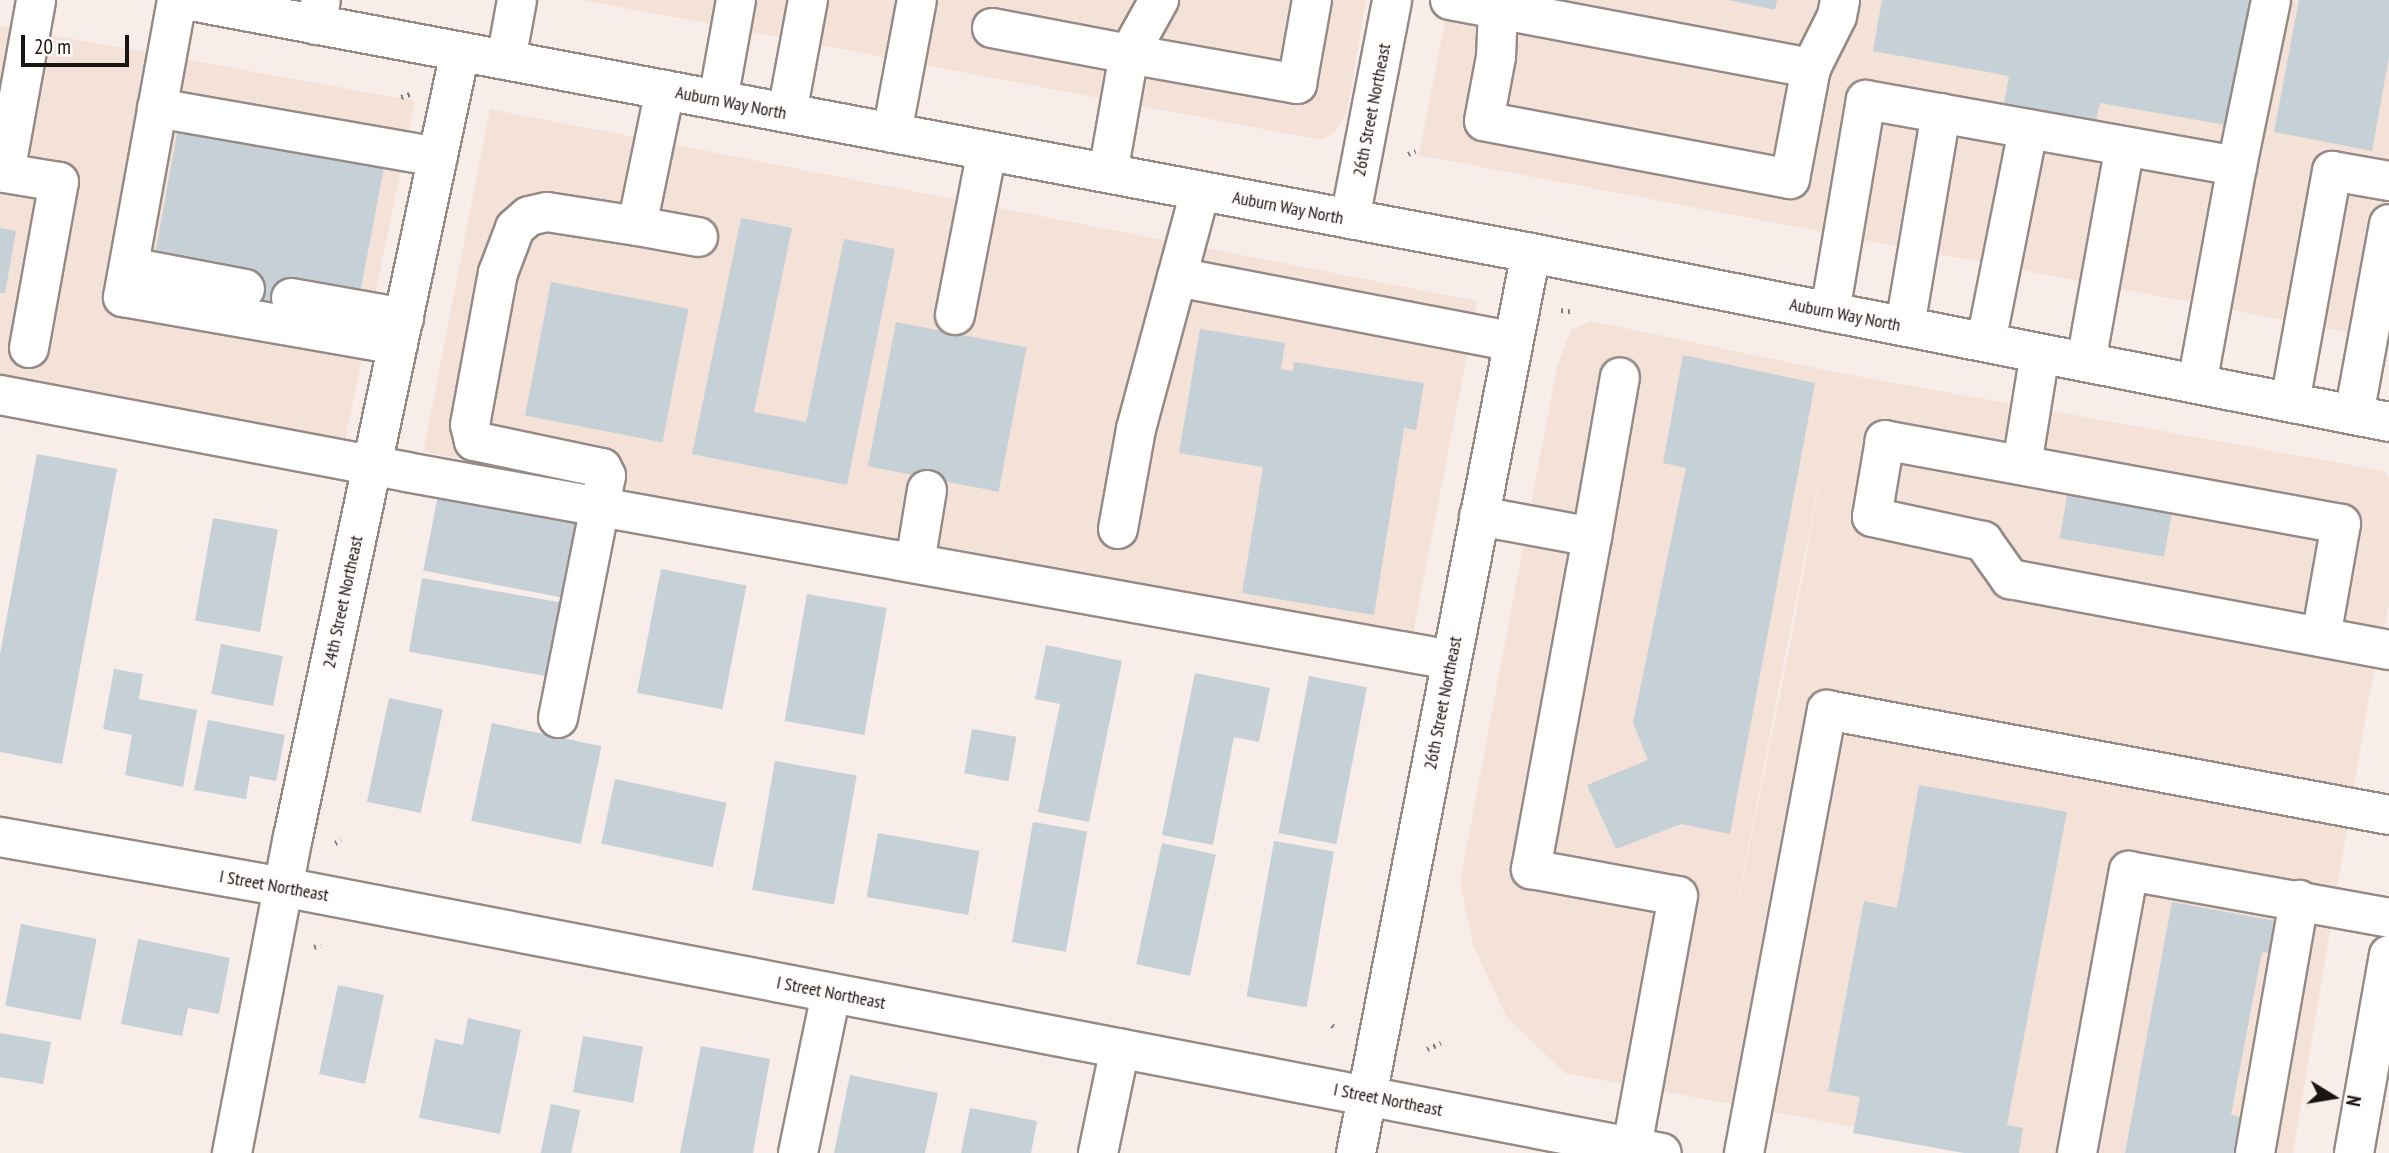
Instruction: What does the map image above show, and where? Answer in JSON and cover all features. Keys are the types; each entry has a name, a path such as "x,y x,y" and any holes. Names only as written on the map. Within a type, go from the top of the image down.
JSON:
{"street":[{"path":"29,348 59,182 5,173 36,0"},
{"path":"177,0 123,297 401,332"},
{"name":"Auburn Way North","path":"186,0 318,12 460,52 1531,253 2372,418"},
{"path":"506,60 517,0"},
{"path":"718,100 736,0"},
{"path":"787,113 808,0"},
{"path":"892,133 917,0"},
{"path":"1108,173 1129,54 1159,0"},
{"name":"26th Street Northeast","path":"1350,219 1392,0"},
{"path":"1450,0 1498,5 1811,68"},
{"path":"1498,5 1496,57 1485,121 1790,179 1811,68 1837,16 1840,0"},
{"path":"2197,383 2237,166 2272,0"},
{"path":"992,28 1297,84 1304,1"},
{"name":"24th Street Northeast","path":"233,1153 283,887 460,52"},
{"path":"636,226 665,90"},
{"path":"1830,312 1866,100 2237,166"},
{"path":"157,107 438,157"},
{"path":"1905,326 1941,113"},
{"path":"1986,342 2028,129"},
{"path":"2086,362 2125,146"},
{"path":"955,315 987,151"},
{"path":"2290,402 2332,171 2389,181"},
{"path":"1118,529 1136,429 1200,191"},
{"path":"558,718 607,476 602,468 491,446 474,440 471,425 498,273 515,228 529,216 547,212 698,237"},
{"path":"2372,418 2389,224"},
{"name":"26th Street Northeast","path":"1356,1153 1531,253"},
{"path":"129,267 245,289"},
{"path":"1177,277 1513,342"},
{"path":"291,298 401,332"},
{"path":"2022,465 2040,353"},
{"path":"1620,377 1531,869 1678,896 1647,1150"},
{"path":"0,395 601,507 1451,660"},
{"path":"2320,637 2341,524 1885,440 1872,517 1983,541 2010,579 2389,650"},
{"path":"915,563 927,490"},
{"path":"1479,516 1592,537"},
{"path":"1744,1153 1827,710 2389,815"},
{"name":"I Street Northeast","path":"0,837 283,887 1647,1150"},
{"path":"2077,1153 2129,871 2389,918"},
{"path":"2255,1153 2299,900"},
{"path":"2354,1153 2389,955"},
{"path":"798,1153 831,993"},
{"path":"1098,1153 1119,1048"}],"path":[{"path":"401,97 414,93"},
{"path":"1408,154 1415,151"},
{"path":"1562,310 1573,312"},
{"path":"314,947 321,945"},
{"path":"1427,1049 1441,1043"}],"shaded area":[{"path":"583,0 1366,0 1347,111 1336,131 1321,140"},
{"path":"1449,0 2389,0 2389,340 1419,155"},
{"path":"0,26 415,101 345,440 0,377"},
{"path":"490,109 1478,301 1411,644 423,452"},
{"path":"1591,321 1840,373 2384,471 2389,477 2389,604 2370,691 2293,1153 1995,1153 1565,1073 1507,1018 1473,945 1460,882 1557,367 1571,330","holes":["1825,450 1794,625 1728,952"]}],"building":[{"path":"1728,0 1777,0 1775,10"},
{"path":"1882,0 2249,0 2226,125 2100,103 2096,120 2004,103 2009,76 1873,51"},
{"path":"2299,0 2389,0 2389,57 2372,151 2274,132"},
{"path":"178,128 384,167 359,299 287,321 154,260"},
{"path":"741,218 792,228 754,412 806,422 844,239 895,249 847,485 692,454"},
{"path":"0,228 16,231 5,293 0,293"},
{"path":"551,282 688,309 662,442 525,416"},
{"path":"896,322 1027,347 999,492 868,466"},
{"path":"1200,329 1285,343 1281,369 1293,371 1294,362 1424,383 1416,430 1404,428 1374,615 1242,593 1263,467 1179,453"},
{"path":"1683,355 1815,383 1730,834 1681,824 1616,849 1587,785 1648,760 1633,723 1686,468 1663,463"},
{"path":"37,454 117,469 62,764 0,752 0,654"},
{"path":"2068,491 2172,509 2164,557 2060,538"},
{"path":"438,495 586,524 572,599 423,571"},
{"path":"213,518 278,529 260,632 195,620"},
{"path":"661,569 746,586 722,709 637,693"},
{"path":"422,578 570,604 557,678 409,652"},
{"path":"807,594 887,608 864,735 785,721"},
{"path":"221,644 283,656 273,706 211,694"},
{"path":"1046,645 1122,661 1089,822 1038,812 1060,704 1035,699"},
{"path":"114,669 143,674 139,699 197,710 183,787 125,775 132,735 103,729"},
{"path":"1195,673 1270,688 1259,742 1234,737 1213,845 1162,835"},
{"path":"1309,676 1367,687 1336,844 1278,833"},
{"path":"389,698 443,709 421,813 367,802"},
{"path":"208,720 285,735 276,781 250,776 246,799 194,790"},
{"path":"492,723 602,746 581,844 471,821"},
{"path":"972,729 1016,737 1009,781 964,773"},
{"path":"775,761 857,775 834,904 752,890"},
{"path":"615,779 727,803 713,867 601,844"},
{"path":"1919,785 2067,812 2007,1125 2023,1128 2019,1153 1964,1153 1853,1133 1860,1097 1828,1091 1864,901 1897,908"},
{"path":"1033,822 1087,832 1066,952 1012,942"},
{"path":"878,833 979,851 968,915 867,897"},
{"path":"1274,841 1334,852 1307,1007 1247,997"},
{"path":"1162,843 1216,854 1190,976 1136,964"},
{"path":"2172,902 2276,921 2270,953 2262,952 2231,1115 2257,1120 2251,1153 2125,1153"},
{"path":"21,924 97,939 81,1020 5,1005"},
{"path":"138,939 230,958 219,1014 188,1008 182,1036 121,1024"},
{"path":"338,985 384,995 365,1084 319,1074"},
{"path":"468,1018 521,1030 500,1134 419,1118 435,1039 463,1045"},
{"path":"0,1033 51,1042 43,1084 0,1077"},
{"path":"583,1036 643,1047 633,1103 573,1092"},
{"path":"701,1046 770,1059 753,1153 680,1153"},
{"path":"850,1075 938,1093 925,1153 834,1153"},
{"path":"551,1104 580,1110 571,1153 541,1153"},
{"path":"970,1108 1037,1121 1031,1153 961,1153"}]}
